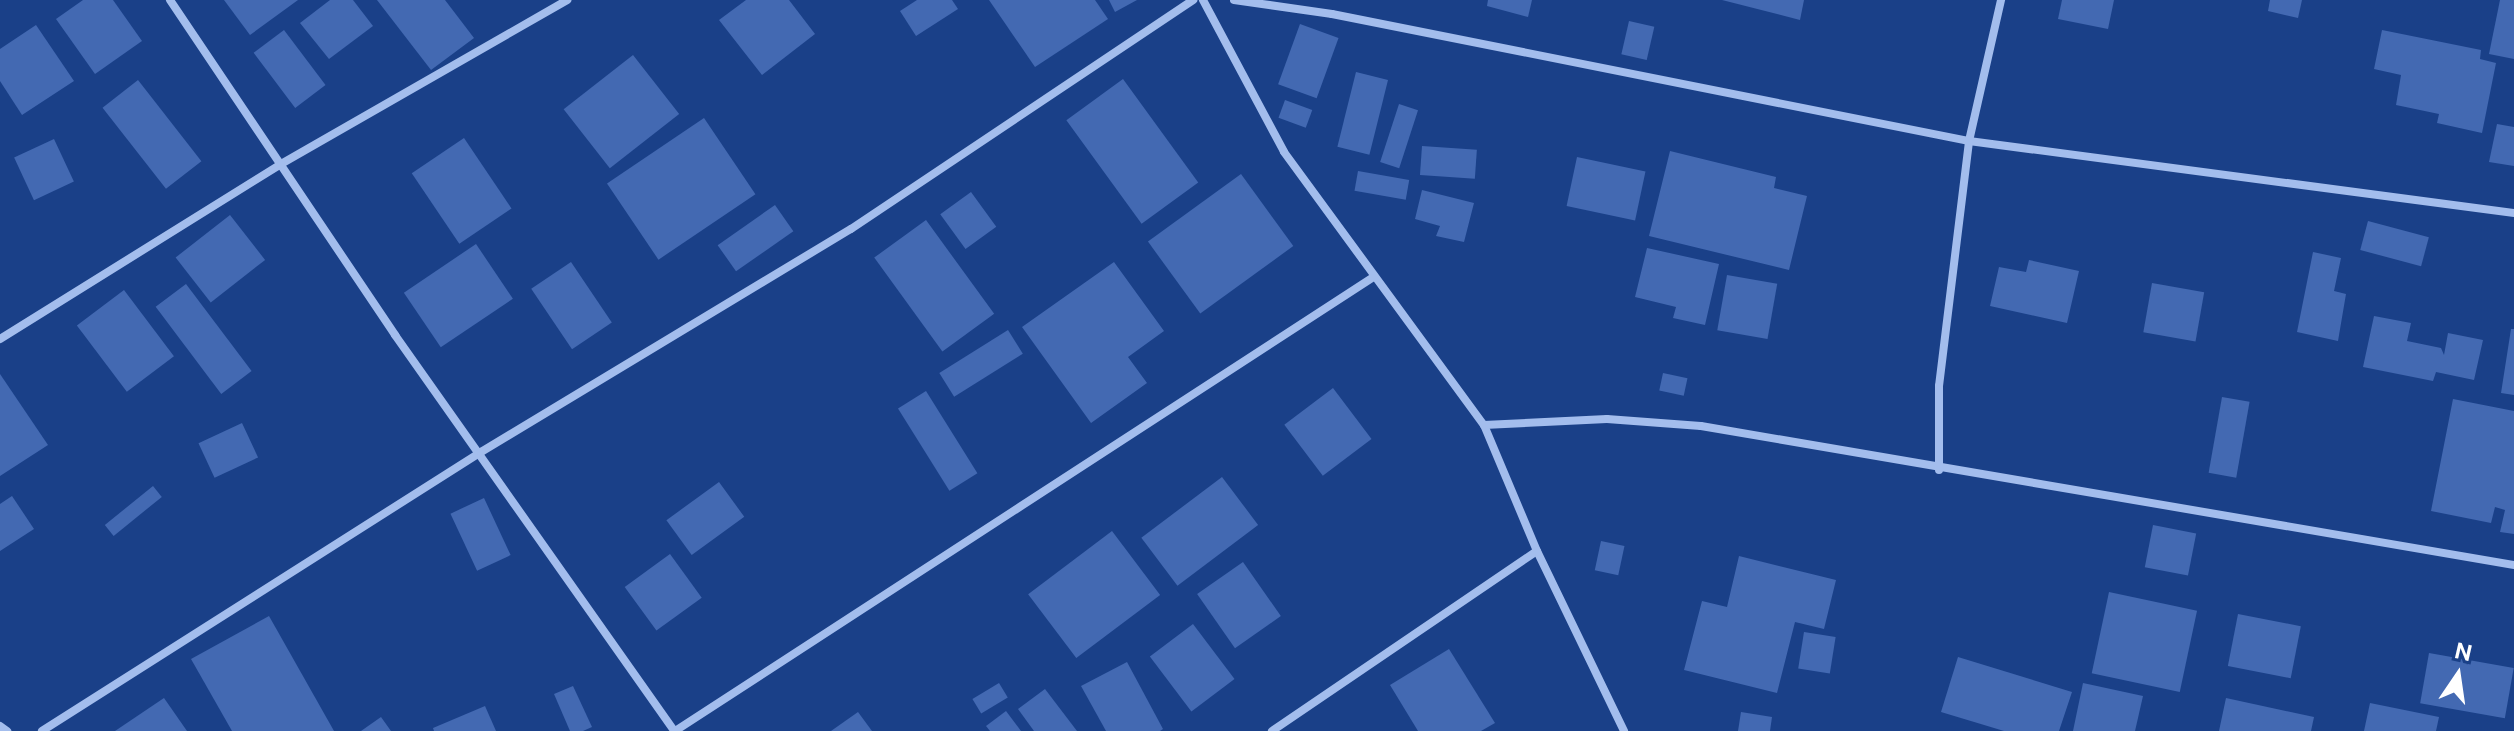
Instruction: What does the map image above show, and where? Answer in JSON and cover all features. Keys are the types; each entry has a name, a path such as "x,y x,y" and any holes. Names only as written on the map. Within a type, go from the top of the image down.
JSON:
{"street":[{"path":"170,0 395,335 481,452 675,731 1372,278"},
{"path":"0,339 281,164 567,0"},
{"path":"42,731 481,452 851,229 1193,0"},
{"path":"1203,0 1284,152 1372,278 1484,425 1537,551 1624,731"},
{"path":"1234,0 1332,14 1969,141 2514,213"},
{"path":"1939,470 1939,386 1969,141 2001,0"},
{"path":"1484,425 1607,419 1701,426 1939,470 2514,565"},
{"path":"1272,731 1537,551"},
{"path":"0,726 7,731"}],"building":[{"path":"83,0 113,0 142,41 95,74 56,19"},
{"path":"224,0 298,0 250,35"},
{"path":"330,0 353,0 373,26 329,59 300,23"},
{"path":"377,0 445,0 474,38 431,70"},
{"path":"746,0 789,0 815,34 762,75 719,20"},
{"path":"917,0 952,0 958,9 916,36 900,11"},
{"path":"989,0 1095,0 1108,19 1035,67"},
{"path":"1109,0 1137,0 1115,12"},
{"path":"1488,0 1532,0 1528,17 1487,6"},
{"path":"1722,0 1804,0 1800,20"},
{"path":"2062,0 2114,0 2108,29 2058,19"},
{"path":"2270,0 2302,0 2298,18 2268,11"},
{"path":"2500,0 2514,0 2514,59 2489,54"},
{"path":"1629,21 1654,27 1647,60 1621,54"},
{"path":"1300,24 1339,38 1317,98 1278,84"},
{"path":"36,25 74,81 22,115 0,81 0,49"},
{"path":"284,30 326,85 295,108 254,53"},
{"path":"2382,30 2481,50 2480,59 2496,63 2482,133 2437,123 2439,114 2396,105 2401,75 2374,69"},
{"path":"633,55 679,114 610,168 564,109"},
{"path":"1356,72 1388,80 1369,155 1337,147"},
{"path":"1123,79 1198,183 1142,224 1066,120"},
{"path":"138,80 201,161 166,189 103,108"},
{"path":"1285,100 1312,110 1306,128 1279,118"},
{"path":"1399,104 1418,110 1399,168 1380,162"},
{"path":"704,118 755,194 658,260 607,183"},
{"path":"2497,124 2514,127 2514,166 2489,162"},
{"path":"464,138 512,208 459,244 412,173"},
{"path":"54,139 74,182 34,200 14,158"},
{"path":"1422,146 1477,150 1475,179 1420,175"},
{"path":"1670,151 1776,177 1774,188 1807,196 1789,270 1649,236"},
{"path":"1577,157 1645,172 1635,220 1567,206"},
{"path":"1358,171 1409,180 1406,200 1355,191"},
{"path":"1241,174 1293,246 1200,314 1148,242"},
{"path":"1422,190 1474,203 1464,242 1436,236 1440,226 1415,219"},
{"path":"971,192 996,227 966,249 940,214"},
{"path":"775,205 793,231 736,271 718,245"},
{"path":"230,215 265,260 211,302 176,257"},
{"path":"926,220 994,314 942,351 874,258"},
{"path":"2368,221 2429,237 2421,266 2360,250"},
{"path":"476,244 513,299 441,347 404,293"},
{"path":"1647,248 1719,264 1705,325 1673,318 1676,307 1635,297"},
{"path":"2313,252 2341,258 2334,291 2346,294 2338,341 2297,332"},
{"path":"2029,260 2079,271 2067,323 1990,306 1999,267 2026,272"},
{"path":"571,262 612,323 572,349 531,289"},
{"path":"1114,262 1164,331 1128,357 1147,383 1091,423 1022,327"},
{"path":"1727,275 1777,284 1768,339 1717,330"},
{"path":"2152,283 2204,292 2196,341 2143,332"},
{"path":"186,284 252,371 221,394 156,307"},
{"path":"124,290 174,356 127,392 77,326"},
{"path":"2374,316 2411,323 2407,341 2441,348 2444,355 2448,333 2483,340 2474,380 2436,372 2433,381 2363,367"},
{"path":"2511,329 2514,329 2514,395 2501,393"},
{"path":"1008,330 1023,354 954,397 939,373"},
{"path":"1663,373 1687,378 1684,396 1659,391"},
{"path":"0,374 48,445 0,476"},
{"path":"1333,388 1372,439 1323,476 1284,425"},
{"path":"926,391 977,473 949,491 898,408"},
{"path":"2222,397 2250,402 2236,478 2209,473"},
{"path":"2453,399 2514,411 2514,534 2500,532 2505,510 2495,507 2491,523 2431,511"},
{"path":"242,423 258,457 215,478 198,443"},
{"path":"1222,477 1258,525 1177,586 1141,538"},
{"path":"719,482 744,517 692,555 666,520"},
{"path":"153,486 162,497 114,536 105,525"},
{"path":"12,496 34,529 0,551 0,504"},
{"path":"484,498 511,555 477,571 450,514"},
{"path":"2153,525 2196,533 2188,576 2145,567"},
{"path":"1112,531 1160,595 1076,658 1028,594"},
{"path":"1601,541 1624,546 1618,575 1595,570"},
{"path":"670,554 702,598 656,631 625,587"},
{"path":"1739,556 1836,580 1824,629 1795,622 1777,693 1684,670 1702,601 1727,607"},
{"path":"1243,562 1281,616 1235,648 1197,594"},
{"path":"2109,592 2197,611 2180,692 2092,673"},
{"path":"2238,614 2301,626 2291,678 2228,666"},
{"path":"269,616 334,731 232,731 191,659"},
{"path":"1193,624 1235,679 1191,712 1150,656"},
{"path":"1804,632 1836,637 1830,674 1798,669"},
{"path":"1449,649 1495,723 1481,731 1418,731 1390,685"},
{"path":"2429,653 2514,668 2505,718 2420,703"},
{"path":"1958,657 2072,692 2059,731 2004,731 1941,712"},
{"path":"1127,662 1163,729 1160,731 1106,731 1081,686"},
{"path":"999,683 1008,698 981,714 972,699"},
{"path":"2083,683 2143,696 2135,731 2073,731"},
{"path":"573,686 592,727 583,731 570,731 554,694"},
{"path":"1045,689 1077,731 1034,731 1018,709"},
{"path":"164,698 187,731 115,731"},
{"path":"2226,698 2314,717 2311,731 2219,731"},
{"path":"2370,703 2439,717 2436,731 2364,731"},
{"path":"485,706 496,731 434,731 433,728"},
{"path":"1006,711 1021,731 990,731 986,726"},
{"path":"858,712 872,731 831,731"},
{"path":"1741,712 1772,717 1770,731 1738,731"},
{"path":"381,717 391,731 361,731"}]}
